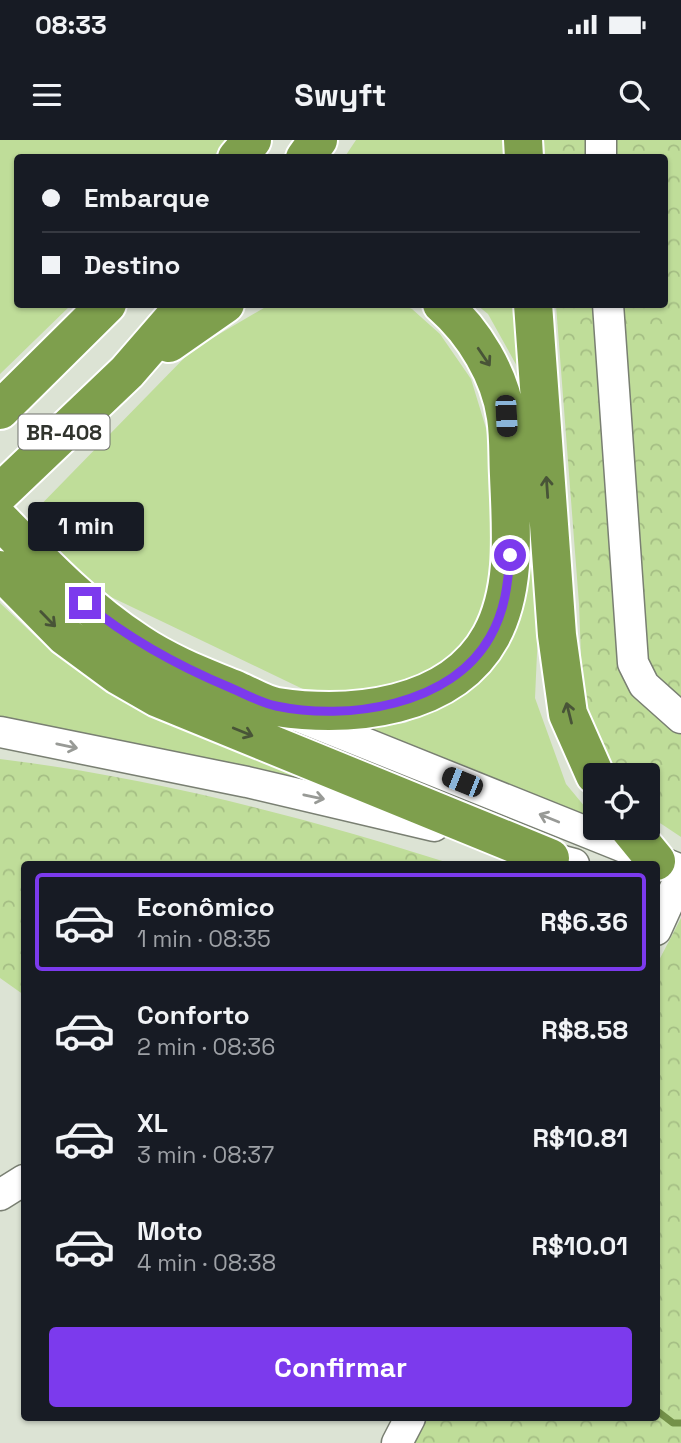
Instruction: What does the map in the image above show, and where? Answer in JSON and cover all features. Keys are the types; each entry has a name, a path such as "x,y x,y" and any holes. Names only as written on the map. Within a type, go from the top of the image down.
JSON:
{"highway":[{"path":"240,154 252,140"},
{"name":"BR-408","path":"0,410 103,308"},
{"name":"BR-408","path":"0,493 127,372 183,308"},
{"path":"127,372 219,308"},
{"path":"8,545 140,645 182,667 275,706 356,711 411,700 459,673 490,638 507,595 511,535 506,416 490,366 456,316 447,308"},
{"path":"533,308 557,635 568,714 590,763"},
{"path":"8,545 65,636 118,675 158,698 562,861"},
{"path":"639,840 657,861"},
{"path":"660,865 672,879"}],"street":[{"path":"608,308 633,663 644,685 681,718"},
{"path":"275,706 631,861"},
{"path":"0,732 378,811 562,861"},
{"path":"660,917 672,879"},
{"path":"0,1195 21,1182"},
{"path":"397,1443 408,1421"}],"green space":[{"path":"0,140 227,140 215,154 14,154 14,308 68,308 0,374"},
{"path":"356,140 504,140 505,154 347,154"},
{"path":"544,140 681,140 681,837 660,823 660,763 612,763 583,710 579,604 556,308 668,308 668,154 545,154"},
{"path":"264,308 410,308 440,334 471,379 489,438 491,570 486,617 445,674 387,694 307,691 111,597 55,554 25,521 192,350"},
{"path":"481,308 517,308 523,377 488,314"},
{"path":"530,552 538,631 535,698 566,784 583,805 583,819 362,727 405,723 450,703 484,669 522,607"},
{"path":"0,603 53,653 167,719 356,796 176,752 0,717"},
{"path":"0,759 114,777 229,801 442,861 21,861 21,993 0,978"},
{"path":"681,918 681,1443 409,1443 420,1421 660,1421 660,958"}],"waterway":[{"path":"660,1413 673,1423 681,1423"}],"route":[{"path":"85,603 140,645 182,667 275,706 356,711 411,700 459,673 490,638 507,595 510,555"}]}
